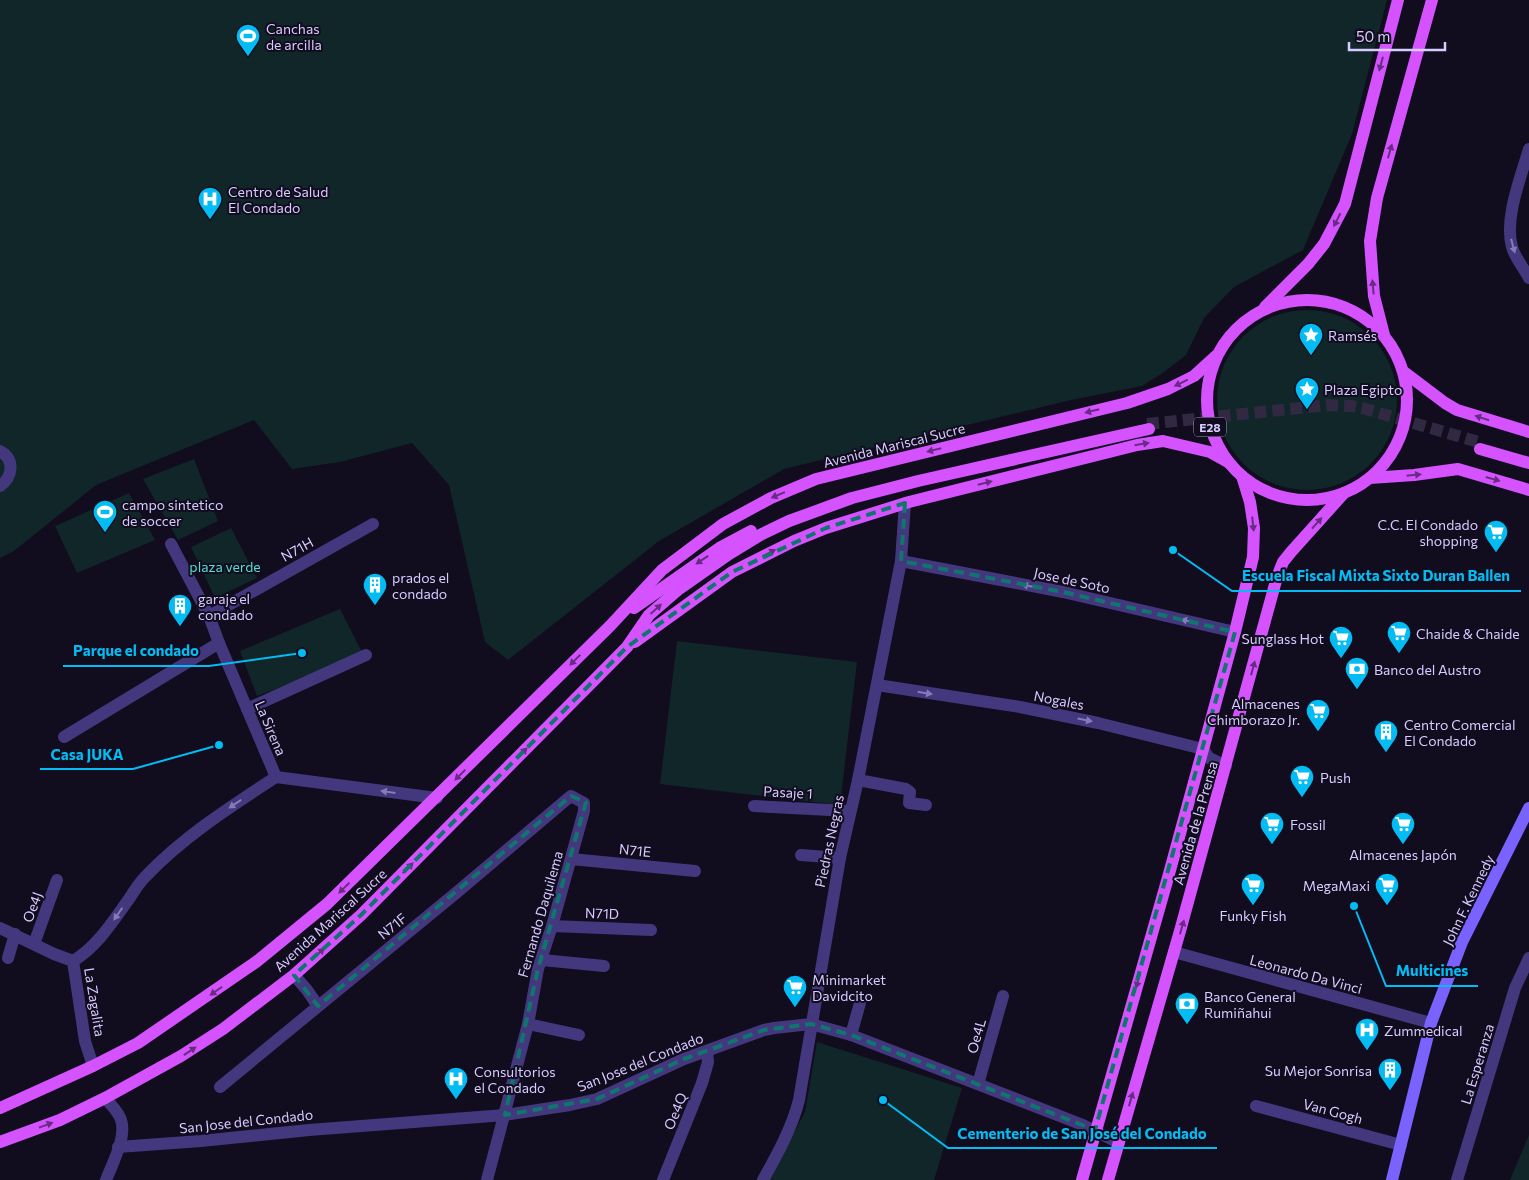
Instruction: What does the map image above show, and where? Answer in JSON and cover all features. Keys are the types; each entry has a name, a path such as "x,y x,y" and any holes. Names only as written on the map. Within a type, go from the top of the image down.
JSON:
{"main road":[{"name":"E28","path":"1262,310 1283,302 1305,299 1327,301 1349,308 1368,320 1384,335 1396,352 1404,372 1408,396 1406,420 1398,442 1386,462 1370,478 1344,493 1323,499 1302,500 1260,488 1242,476 1228,462 1218,447 1211,429 1207,411 1208,382 1216,356 1228,337 1238,327 1262,310 1308,264 1324,244 1345,204 1398,0"},
{"name":"E28","path":"1384,335 1374,296 1370,242 1377,198 1432,0"},
{"name":"Avenida Mariscal Sucre","path":"0,1108 93,1066 138,1043 256,962 327,904 437,798 610,626 662,570 723,524 771,498 816,479 1127,403 1168,389 1194,376 1216,356"},
{"path":"1404,372 1457,410 1529,432"},
{"name":"Avenida Mariscal Sucre","path":"0,1142 60,1120 105,1098 181,1056 223,1029 294,976 361,915 626,647 649,615 679,589 729,554 762,534 789,521 852,498 1148,427 913,476 825,499 777,517 721,547 610,626"},
{"name":"Avenida Mariscal Sucre","path":"626,647 732,572 794,541 835,525 905,503 1112,450 1163,441 1210,452 1228,462"},
{"path":"1529,456 1481,446 1529,463"},
{"path":"1370,478 1458,469 1529,490"},
{"name":"Avenida de la Prensa","path":"1082,1180 1236,632 1253,557 1254,528 1250,502 1242,476"},
{"name":"Avenida de la Prensa","path":"1108,1180 1283,562 1344,493"},
{"name":"John F. Kennedy","path":"1392,1180 1431,1023 1462,942 1529,808"}],"street":[{"path":"1529,149 1511,211 1510,231 1512,247 1529,278"},
{"path":"0,451 10,460 11,467 7,481 0,486"},
{"name":"Piedras Negras","path":"763,1180 797,1107 840,858 858,780 901,561 905,503"},
{"name":"N71H","path":"209,616 373,524"},
{"name":"La Sirena","path":"171,544 209,616 276,777 437,798"},
{"name":"Jose de Soto","path":"901,561 1062,592 1236,632"},
{"path":"64,737 219,643"},
{"path":"247,709 366,655"},
{"name":"Nogales","path":"877,685 1030,709 1098,723 1203,749 1209,758 1226,766"},
{"path":"73,961 86,954 113,922 144,878 203,825 276,777"},
{"path":"858,780 906,788 910,792 908,802 926,805"},
{"name":"N71F","path":"220,1087 571,796 584,802"},
{"name":"Fernando Daquilema","path":"487,1180 528,1024 538,969 571,859 584,811 584,802"},
{"name":"Pasaje 1","path":"754,806 850,811"},
{"path":"801,855 840,858"},
{"name":"N71E","path":"571,859 695,872"},
{"name":"Oe4J","path":"34,944 57,880"},
{"name":"N71D","path":"552,926 651,930"},
{"name":"La Zagalita","path":"0,928 73,961 85,1041 93,1066"},
{"path":"8,958 15,934"},
{"name":"Leonardo Da Vinci","path":"1174,952 1431,1023"},
{"name":"La Esperanza","path":"1457,1180 1515,988 1529,958"},
{"path":"542,960 604,966"},
{"path":"294,976 318,1006"},
{"name":"Oe4L","path":"978,1084 1003,996"},
{"path":"851,1035 860,1003"},
{"path":"528,1024 579,1035"},
{"name":"San Jose del Condado","path":"118,1147 505,1115 570,1105 597,1099 684,1060 774,1028 811,1024 851,1035 978,1084 1095,1130 1119,1143"},
{"name":"Oe4Q","path":"663,1180 702,1083 708,1062 707,1051"},
{"path":"105,1098 121,1119 123,1128 106,1180"},
{"name":"Van Gogh","path":"1256,1106 1401,1145"}],"highlighted area":[{"path":"905,503 901,561 1063,592 1235,632 1095,1130 851,1035 811,1024 764,1030 684,1059 597,1099 505,1115 538,969 586,802 571,796 318,1006 294,975 361,915 627,647 732,572 826,528"}],"green space":[{"path":"0,0 1387,0 1352,134 1303,250 1234,287 1204,318 1186,355 1164,372 1142,386 1071,400 784,469 659,541 508,660 485,642 449,485 412,443 340,462 292,469 254,420 96,485 14,551 0,558"},
{"name":"Plaza Egipto","path":"1307,310 1341,317 1364,331 1376,343 1386,358 1393,374 1397,400 1390,434 1376,457 1364,469 1349,479 1333,486 1307,490 1273,483 1250,469 1238,457 1228,442 1221,426 1217,400 1224,366 1238,343 1250,331 1265,321 1281,314"},
{"path":"194,459 218,521 178,540 143,479"},
{"name":"campo sintetico de soccer","path":"129,493 155,540 77,573 55,526"},
{"name":"plaza verde","path":"231,528 257,578 215,598 191,547"},
{"path":"340,609 364,656 257,696 240,651"},
{"path":"677,641 857,662 840,805 660,784"},
{"path":"817,1042 962,1088 934,1180 769,1180 805,1112"},
{"path":"1529,1135 1529,1180 1510,1180"}],"tunnel":[{"path":"1147,424 1328,405 1351,406 1482,443"}],"place":[{"name":"Canchas de arcilla","path":"248,57"},
{"name":"Centro de Salud El Condado","path":"210,220"},
{"name":"Ramsés","path":"1311,356"},
{"name":"Plaza Egipto","path":"1307,410"},
{"name":"campo sintetico de soccer","path":"105,533"},
{"name":"Escuela Fiscal Mixta Sixto Duran Ballen","path":"1173,550"},
{"name":"C.C. El Condado shopping","path":"1496,553"},
{"name":"prados el condado","path":"375,606"},
{"name":"garaje el condado","path":"180,627"},
{"name":"Parque el condado","path":"302,653"},
{"name":"Chaide & Chaide","path":"1399,654"},
{"name":"Sunglass Hot","path":"1341,659"},
{"name":"Banco del Austro","path":"1357,690"},
{"name":"Almacenes Chimborazo Jr.","path":"1318,732"},
{"name":"Casa JUKA","path":"219,745"},
{"name":"Centro Comercial El Condado","path":"1386,753"},
{"name":"Push","path":"1302,798"},
{"name":"Fossil","path":"1272,845"},
{"name":"Almacenes Japón","path":"1403,845"},
{"name":"Funky Fish","path":"1253,906"},
{"name":"Multicines","path":"1354,906"},
{"name":"MegaMaxi","path":"1387,906"},
{"name":"Minimarket Davidcito","path":"795,1008"},
{"name":"Banco General Rumiñahui","path":"1187,1025"},
{"name":"Zummedical","path":"1367,1051"},
{"name":"Su Mejor Sonrisa","path":"1390,1091"},
{"name":"Consultorios el Condado","path":"456,1100"},
{"name":"Cementerio de San José del Condado","path":"883,1100"}]}
